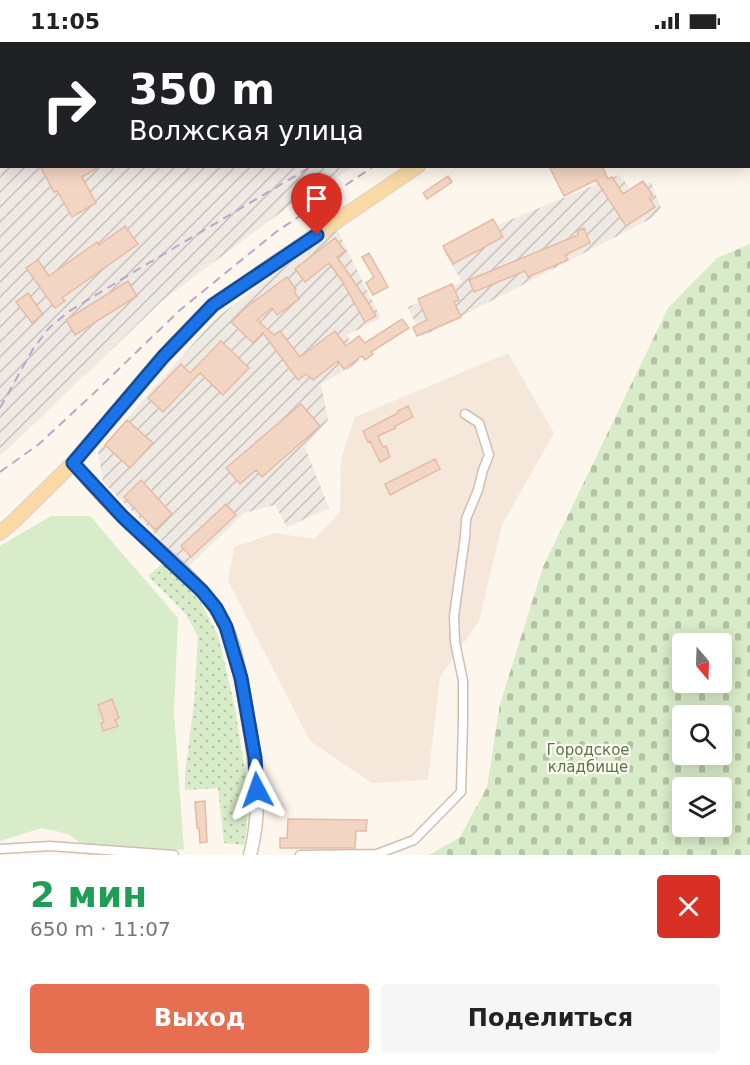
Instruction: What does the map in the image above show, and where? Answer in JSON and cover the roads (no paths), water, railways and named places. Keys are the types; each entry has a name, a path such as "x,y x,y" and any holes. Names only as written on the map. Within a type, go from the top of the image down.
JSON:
{"main road":[{"path":"0,533 73,463 163,357 213,305 415,168"},
{"path":"73,463 123,517 202,591 216,608 226,627 241,678 255,758 257,790 255,832 250,855"}],"street":[{"path":"300,855 377,854 414,840 461,792 463,681 455,642 454,616 466,519 489,455 479,423 465,414"},
{"path":"0,849 50,846 174,855"}],"railway":[{"path":"0,408 33,349 49,328 68,312 309,168"},
{"path":"0,472 39,444 180,310 276,232 371,168"}],"park label":[{"name":"Городское кладбище","path":"588,758"}]}
